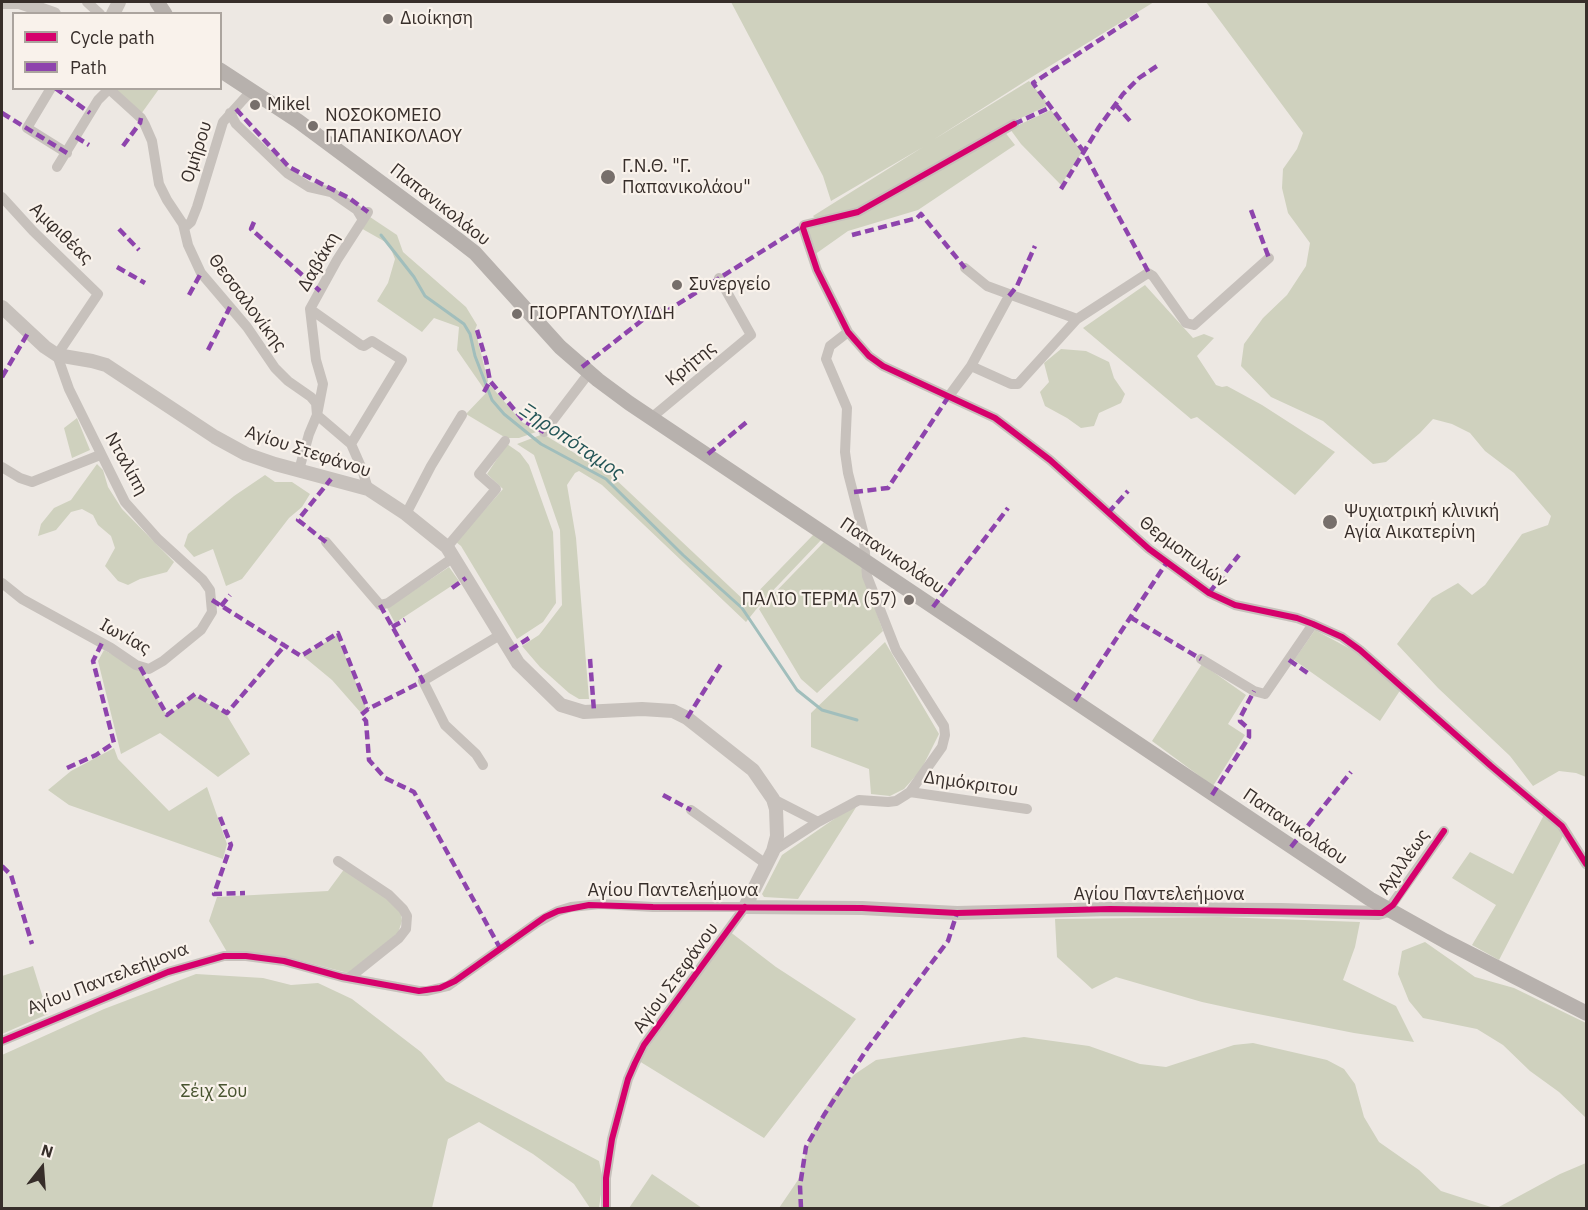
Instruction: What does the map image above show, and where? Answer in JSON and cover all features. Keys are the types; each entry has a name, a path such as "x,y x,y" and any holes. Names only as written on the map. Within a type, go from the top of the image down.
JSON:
{"main road":[{"name":"Παπανικολάου","path":"222,71 298,121 421,211 474,253 539,326 589,373 651,418 1388,910 1587,1013"}],"street":[{"path":"2,2 19,2 48,12"},
{"path":"50,90 27,128 67,153"},
{"path":"57,167 98,100 108,90"},
{"name":"Θεσσαλονίκης","path":"110,90 141,118 145,125 152,141 159,184 184,228 188,245 201,273 247,327 275,368 316,403 317,415 351,444 362,468 368,489"},
{"name":"Ομήρου","path":"184,228 191,222 197,207 226,117 251,91"},
{"name":"Δαβάκη","path":"230,113 237,124 288,173 309,187 324,189 348,202 365,216 310,309 316,360 323,384 317,415 299,470"},
{"name":"Θερμοπυλών","path":"1014,124 858,212 804,225 817,270 848,332 869,356 882,366 995,418 1050,460 1149,549 1206,592 1235,605 1297,618 1313,624 1360,650 1562,826 1587,864"},
{"name":"Αμφιθέας","path":"2,197 33,231 98,294 57,355"},
{"path":"971,366 1011,384 1018,384 1077,319 1149,273 1185,323 1191,326 1197,324 1269,258"},
{"path":"965,268 987,286 1077,319"},
{"name":"Κρήτης","path":"651,418 751,335 719,278"},
{"path":"949,396 971,366 1010,296"},
{"name":"Αγίου Στεφάνου","path":"2,307 28,333 57,355 106,365 215,437 246,454 368,489 406,514 451,552 518,663 561,705 584,712 664,710 682,715 753,770 773,799 776,809 777,836 745,907 644,1045 635,1063 612,1139 606,1178 606,1209"},
{"path":"310,309 361,345 364,346 372,341 402,360 351,444"},
{"path":"692,810 769,858 818,822 859,800 896,801 910,792 942,747 945,730 896,650 869,585 864,560 863,531 845,452 846,408 826,359 830,346 848,332"},
{"name":"Νταλίπη","path":"57,355 69,389 125,502 158,539 203,580 210,590 212,600"},
{"path":"544,432 589,373"},
{"path":"406,514 431,466 462,415"},
{"path":"326,542 380,605 388,603 451,552 496,489 479,474 506,441"},
{"path":"2,467 32,482 100,455"},
{"name":"Ιωνίας","path":"2,583 22,599 111,648 136,665 149,669 163,662 201,630 212,612 212,600"},
{"path":"1201,659 1254,691 1265,694 1313,624"},
{"path":"483,765 477,754 446,725 423,681 500,635"},
{"name":"Δημόκριτου","path":"910,792 1027,809"},
{"path":"773,799 818,822"},
{"name":"Αχιλλέως","path":"1388,910 1444,831"},
{"path":"339,861 388,895 404,909 407,916 405,929 399,938 349,978"},
{"name":"Αγίου Παντελεήμονα","path":"2,1041 168,972 224,956 246,956 284,961 349,978 419,991 448,986 538,922 558,911 600,904 653,907 862,908 957,913 1133,909 1378,913 1388,910"}],"green space":[{"path":"731,2 1154,2 933,140 1029,81 1049,105 1008,124 858,209 815,218 813,216 923,147 831,201 823,176"},
{"path":"1206,2 1586,2 1586,777 1559,771 1533,786 1510,756 1438,688 1397,644 1432,598 1458,583 1472,595 1485,585 1522,534 1548,525 1551,516 1514,473 1485,451 1470,433 1452,424 1433,419 1386,462 1373,464 1323,421 1271,397 1241,366 1244,344 1263,318 1287,295 1306,266 1310,243 1288,213 1282,188 1283,169 1297,149 1303,133"},
{"path":"117,90 158,90 141,114"},
{"path":"1051,110 1082,152 1061,185 1021,144 1010,129"},
{"path":"1004,131 1015,145 918,210 848,231 814,255 806,227 859,216"},
{"path":"367,215 397,235 403,252 466,307 477,325 475,330 488,381 484,389 457,350 459,327 434,318 422,332 377,301 388,283 395,259 389,244 359,227"},
{"path":"1145,285 1193,338 1204,334 1214,338 1197,356 1216,385 1227,386 1262,405 1335,452 1295,495 1197,417 1191,419 1083,328"},
{"path":"1061,349 1086,351 1109,362 1114,378 1125,394 1121,403 1099,413 1094,426 1081,428 1045,406 1040,392 1049,382 1044,363"},
{"path":"490,385 522,422 539,431 519,438 506,438 466,414 486,393"},
{"path":"77,418 90,450 72,458 64,428"},
{"path":"543,434 611,475 747,603 814,534 822,539 746,622 602,485 579,471 575,473 567,485 576,538 589,699 579,699 540,667 522,646 539,635 562,605 560,530 534,455 517,444"},
{"path":"507,444 520,453 529,465 553,532 556,603 543,622 517,639 461,546 456,542 503,489 487,474"},
{"path":"97,464 103,470 108,487 122,509 174,562 167,572 140,579 128,585 118,581 105,566 115,548 111,536 98,525 93,515 82,509 71,512 56,530 38,536 41,524 54,508 71,500"},
{"path":"265,475 275,482 292,482 310,494 302,507 289,518 242,579 226,586 213,549 194,557 184,546 188,534 234,496"},
{"path":"824,542 861,567 883,631 817,693 801,679 759,609"},
{"path":"449,567 459,581 395,623 387,608"},
{"path":"1315,630 1356,652 1401,689 1380,721 1294,660"},
{"path":"337,635 366,708 361,713 332,680 303,656"},
{"path":"885,642 939,734 921,770 904,789 890,796 871,794 869,769 811,747 811,713"},
{"path":"104,650 140,669 167,716 195,696 226,714 250,754 218,777 160,733 121,754 98,661"},
{"path":"1202,664 1246,695 1228,724 1245,735 1213,786 1152,741"},
{"path":"114,748 118,759 169,811 207,787 227,844 223,859 69,805 48,790 71,771"},
{"path":"860,801 798,899 764,897 762,894 782,855"},
{"path":"1545,813 1565,832 1499,960 1472,945 1496,905 1452,878 1470,852 1513,874"},
{"path":"345,868 385,896 401,912 402,921 398,933 348,973 298,960 227,952 209,921 217,897 328,891"},
{"path":"1221,917 1360,922 1355,947 1343,980 1396,1006 1414,1042 1354,1033 1202,1002 1116,977 1092,989 1057,957 1055,919"},
{"path":"729,931 776,967 856,1019 764,1138 639,1061"},
{"path":"1425,942 1475,977 1514,988 1586,1023 1586,1118 1503,1045 1477,1029 1423,1018 1409,1001 1398,974 1402,951"},
{"path":"33,966 48,1014 2,1034 2,976"},
{"name":"Σέιχ Σου","path":"196,974 263,978 291,985 318,983 352,999 421,1052 446,1081 599,1161 603,1180 599,1208 590,1208 574,1184 533,1154 479,1122 448,1139 432,1208 2,1208 2,1055 104,1009"},
{"path":"1024,1037 1089,1046 1140,1064 1166,1067 1234,1045 1253,1043 1327,1060 1344,1069 1355,1084 1364,1117 1379,1142 1419,1170 1441,1191 1494,1208 779,1208 798,1180 811,1135 832,1097 855,1074 876,1060"},
{"path":"1586,1163 1586,1208 1497,1208 1560,1174"},
{"path":"652,1174 702,1208 629,1208"}],"waterway":[{"name":"Ξηροπόταμος","path":"381,235 414,277 425,296 464,324 470,334 475,356 492,400 504,414 541,444 606,479 683,555 742,608 797,690 822,710 857,720"}],"marked path":[{"path":"1138,15 1033,83 1084,152 1149,273"},
{"path":"1061,189 1099,127 1123,94 1139,78 1160,64"},
{"path":"58,90 90,113"},
{"path":"1115,104 1130,121"},
{"path":"1014,124 1051,107"},
{"path":"236,109 289,167 349,198 368,212"},
{"path":"2,113 67,153"},
{"path":"123,146 140,123 141,118"},
{"path":"76,137 89,145"},
{"path":"1251,210 1269,258"},
{"path":"852,235 917,218 921,214 965,268"},
{"path":"254,222 251,229 320,291"},
{"path":"582,367 658,308 662,314 804,225"},
{"path":"119,229 139,250"},
{"path":"1009,296 1017,286 1035,246"},
{"path":"117,267 145,283"},
{"path":"189,295 201,273"},
{"path":"208,350 230,307"},
{"path":"477,330 490,381 524,421 544,432"},
{"path":"2,377 28,333"},
{"path":"484,392 490,381"},
{"path":"854,492 888,488 949,396"},
{"path":"708,454 749,420"},
{"path":"326,542 298,520 331,479"},
{"path":"1108,513 1128,491"},
{"path":"933,607 1008,508"},
{"path":"1209,593 1239,555"},
{"path":"1075,701 1167,562"},
{"path":"452,588 466,578"},
{"path":"221,606 230,595"},
{"path":"212,600 301,656 338,633 368,709"},
{"path":"380,605 423,681 368,709 361,715 366,721 369,760 385,778 414,792 500,948"},
{"path":"1130,617 1201,659"},
{"path":"392,627 405,620"},
{"path":"510,650 529,638"},
{"path":"67,768 96,755 114,743 93,661 102,643"},
{"path":"140,667 167,715 195,694 227,713 286,644"},
{"path":"590,659 594,711"},
{"path":"1289,660 1309,674"},
{"path":"687,718 721,664"},
{"path":"1212,795 1249,737 1249,729 1240,721 1240,718 1254,691"},
{"path":"1291,847 1351,772"},
{"path":"663,795 691,810"},
{"path":"220,817 231,845 214,894 245,893"},
{"path":"2,866 11,875 32,944"},
{"path":"801,1208 800,1186 806,1147 867,1049 948,941 957,913"}],"cycle path":[{"path":"1014,124 858,212 804,225 817,270 848,332 869,356 883,366 995,418 1050,460 1149,549 1209,593 1235,605 1297,618 1342,637 1360,650 1562,826 1586,864"},
{"path":"2,1041 168,972 224,956 246,956 284,961 342,977 419,991 440,988 455,981 545,917 558,911 589,905 862,908 957,913 1110,909 1382,913 1393,905 1444,831"},
{"path":"606,1208 606,1178 612,1139 628,1079 635,1063 644,1045 745,907"}],"place":[{"name":"Διοίκηση","path":"388,19"},
{"name":"Mikel","path":"255,105"},
{"name":"ΝΟΣΟΚΟΜΕΙΟ ΠΑΠΑΝΙΚΟΛΑΟΥ","path":"313,126"},
{"name":"Γ.Ν.Θ. \"Γ. Παπανικολάου\"","path":"608,177"},
{"name":"Συνεργείο","path":"677,285"},
{"name":"ΓΙΟΡΓΑΝΤΟΥΛΙΔΗ","path":"517,314"},
{"name":"Ψυχιατρική κλινική Αγία Αικατερίνη","path":"1330,522"},
{"name":"ΠΑΛΙΟ ΤΕΡΜΑ (57)","path":"909,600"}]}
